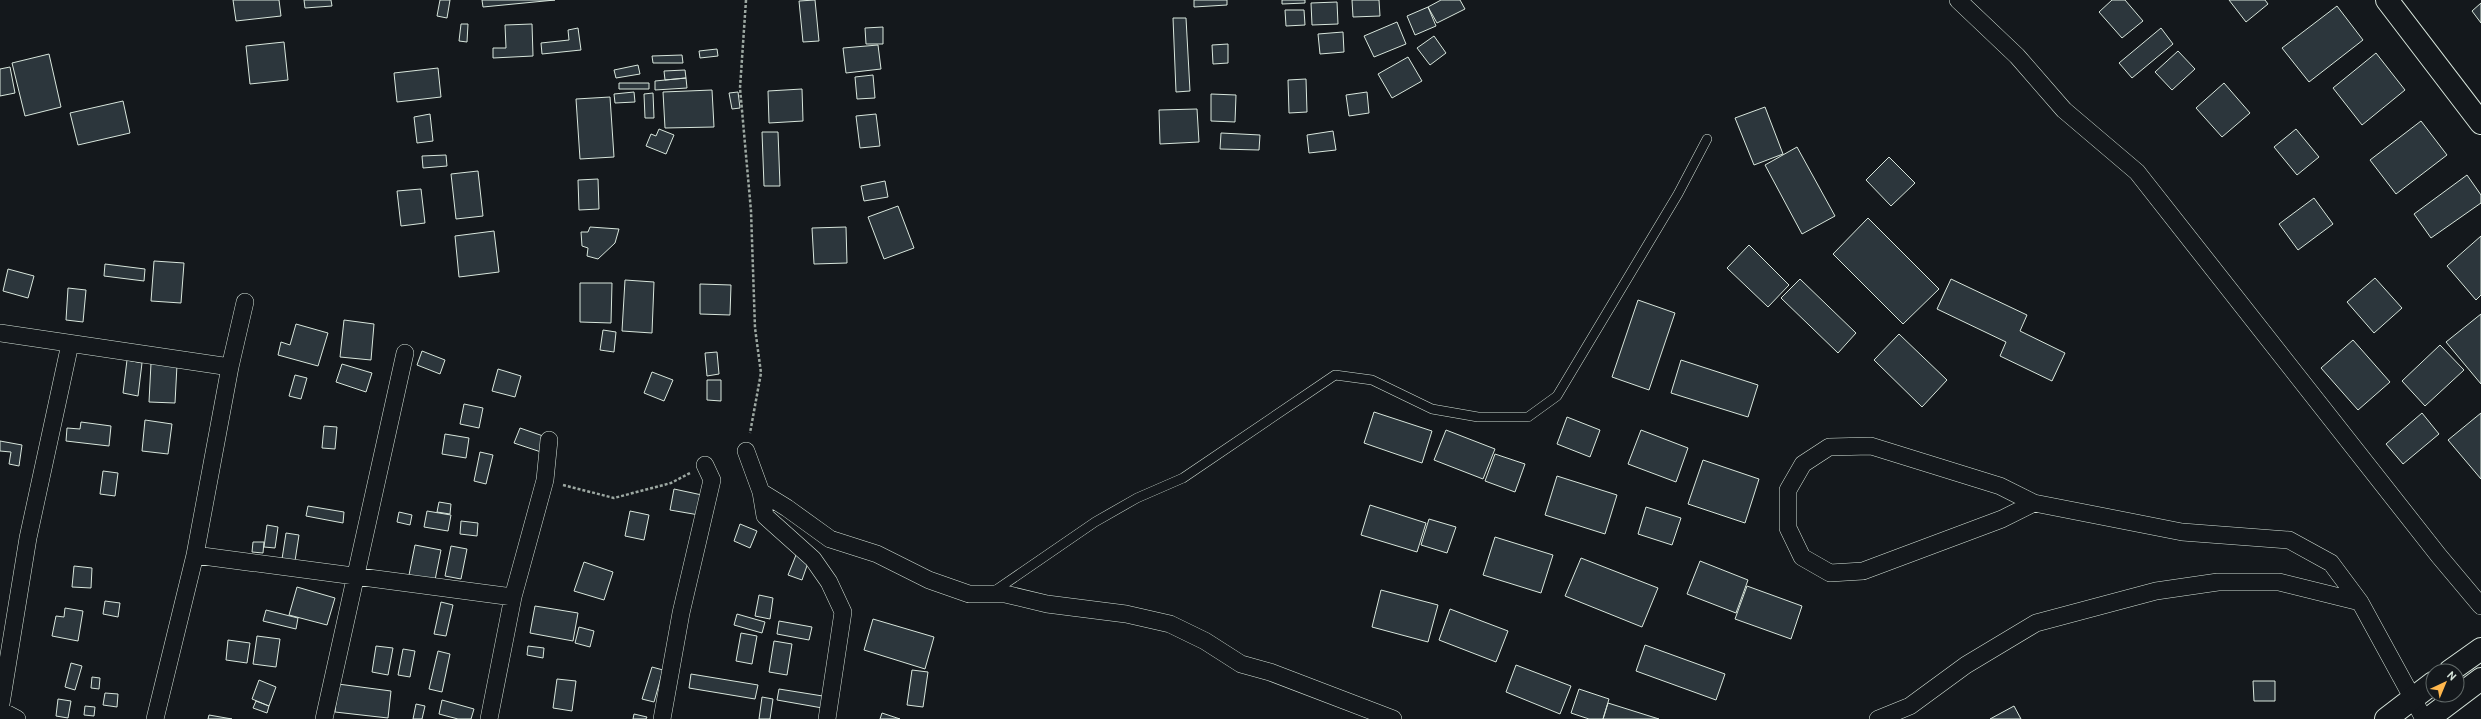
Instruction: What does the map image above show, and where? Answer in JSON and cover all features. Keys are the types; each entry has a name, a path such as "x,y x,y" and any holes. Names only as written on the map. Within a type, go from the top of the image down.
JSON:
{"street":[{"path":"1958,0 2017,56 2064,110 2137,172 2439,556 2481,606"},
{"path":"2387,0 2481,123"},
{"path":"155,719 196,555 230,367 245,302"},
{"path":"0,333 230,367"},
{"path":"18,719 0,710 28,538 70,344"},
{"path":"324,719 405,353"},
{"path":"489,719 513,597 545,480 549,440"},
{"path":"2034,503 2002,519 1863,571 1830,573 1802,557 1788,528 1788,490 1803,464 1829,447 1871,446 2000,486 2034,503 2182,532 2289,540 2331,563 2360,602 2424,719"},
{"path":"746,451 761,492 765,516 813,559 829,582 843,612 827,719"},
{"path":"662,719 681,613 712,480 705,465"},
{"path":"761,492 787,508 830,539 878,554 929,580 969,594 1005,594 1047,604 1126,614 1170,624 1205,641 1241,664 1270,672 1393,719"},
{"path":"196,555 513,597"},
{"path":"1878,719 1910,706 1966,665 2036,623 2156,591 2218,582 2279,582 2360,602"},
{"path":"2461,663 2481,649"},
{"path":"2428,719 2481,680"},
{"path":"2386,719 2425,689"}],"lane":[{"path":"988,595 1095,522 1136,498 1183,478 1336,375 1372,380 1432,409 1478,417 1528,417 1557,396 1678,194 1707,140"}],"path":[{"path":"746,0 740,88 751,204 755,328 761,373 754,417 746,451"},
{"path":"545,480 614,498 671,483 705,465"}],"building":[{"path":"233,0 279,0 281,16 236,21"},
{"path":"304,0 331,0 332,6 305,8"},
{"path":"440,0 450,0 447,18 437,16"},
{"path":"482,0 555,0 483,7"},
{"path":"815,0 819,41 803,42 799,1"},
{"path":"1194,0 1227,0 1227,5 1194,7"},
{"path":"1282,0 1305,0 1305,3 1282,4"},
{"path":"1352,0 1379,0 1380,16 1353,17"},
{"path":"1441,0 1460,0 1465,9 1437,23 1428,7"},
{"path":"2112,0 2125,0 2143,21 2122,38 2099,12"},
{"path":"2229,0 2265,0 2268,4 2246,22"},
{"path":"1337,2 1338,24 1312,25 1311,3"},
{"path":"2481,3 2481,23 2472,11"},
{"path":"2337,6 2363,40 2309,82 2282,48"},
{"path":"1428,7 1436,26 1415,35 1407,16"},
{"path":"1285,10 1304,10 1305,25 1286,26"},
{"path":"1173,18 1186,18 1190,91 1176,92"},
{"path":"1397,22 1406,44 1374,57 1364,36"},
{"path":"461,24 468,24 467,42 459,41"},
{"path":"532,24 533,56 493,58 493,48 506,48 505,25"},
{"path":"883,27 883,44 866,44 865,28"},
{"path":"578,28 581,50 542,54 541,43 569,40 568,30"},
{"path":"2161,28 2173,44 2132,78 2119,63"},
{"path":"1343,32 1344,52 1320,54 1318,34"},
{"path":"1434,36 1446,53 1430,65 1417,48"},
{"path":"284,42 288,80 250,84 246,46"},
{"path":"1228,44 1228,63 1213,64 1212,45"},
{"path":"878,45 881,69 846,73 843,48"},
{"path":"717,49 718,56 700,58 699,51"},
{"path":"2178,51 2195,69 2172,90 2155,72"},
{"path":"2376,53 2405,90 2362,125 2333,88"},
{"path":"49,54 61,107 25,116 12,63"},
{"path":"682,55 683,63 653,63 652,56"},
{"path":"1408,57 1422,81 1392,98 1378,74"},
{"path":"638,65 640,74 616,78 614,70"},
{"path":"10,67 15,93 0,96 0,69"},
{"path":"438,68 441,97 397,102 394,73"},
{"path":"685,70 686,78 665,80 664,71"},
{"path":"873,75 875,98 857,99 855,77"},
{"path":"686,78 687,88 655,90 655,81"},
{"path":"1306,79 1307,112 1289,113 1288,80"},
{"path":"619,83 649,83 649,89 619,89"},
{"path":"2224,83 2250,113 2222,137 2196,108"},
{"path":"802,89 803,121 769,123 768,91"},
{"path":"712,90 714,127 665,128 663,92"},
{"path":"634,92 635,102 615,103 614,94"},
{"path":"738,92 740,108 732,109 729,93"},
{"path":"1367,92 1369,113 1349,116 1346,95"},
{"path":"653,93 654,118 645,118 644,94"},
{"path":"1211,94 1236,95 1235,122 1211,121"},
{"path":"610,97 614,157 580,159 576,99"},
{"path":"123,101 130,133 78,145 70,113"},
{"path":"1765,107 1783,154 1754,165 1735,118"},
{"path":"1197,109 1199,142 1160,144 1159,110"},
{"path":"430,114 433,141 417,143 414,117"},
{"path":"876,114 880,146 860,148 856,116"},
{"path":"2421,121 2447,155 2396,194 2370,160"},
{"path":"659,129 674,135 666,154 646,146 651,134 656,136"},
{"path":"2296,129 2319,157 2297,175 2274,147"},
{"path":"1333,131 1336,150 1309,153 1307,135"},
{"path":"762,132 778,132 780,186 764,186"},
{"path":"1221,133 1260,135 1259,150 1220,149"},
{"path":"1797,147 1835,216 1802,234 1765,165"},
{"path":"446,155 447,166 423,168 422,156"},
{"path":"1889,157 1915,183 1891,206 1866,180"},
{"path":"478,171 483,216 456,219 451,174"},
{"path":"2467,175 2481,195 2481,203 2431,238 2414,214"},
{"path":"598,179 599,209 579,210 578,180"},
{"path":"885,181 888,197 864,201 861,186"},
{"path":"421,189 425,223 401,226 397,191"},
{"path":"2314,198 2333,224 2298,250 2279,224"},
{"path":"898,206 914,248 884,259 868,217"},
{"path":"1868,218 1939,289 1903,324 1833,254"},
{"path":"590,227 619,229 615,243 598,259 587,256 588,248 582,246 581,232 588,232"},
{"path":"846,227 847,263 814,264 812,228"},
{"path":"494,231 499,272 459,277 455,236"},
{"path":"2481,236 2481,295 2476,300 2447,266"},
{"path":"1749,245 1789,285 1768,307 1727,268"},
{"path":"154,261 184,263 181,303 151,301"},
{"path":"105,264 145,269 144,281 104,276"},
{"path":"8,269 34,276 28,298 3,291"},
{"path":"2375,278 2402,308 2374,333 2347,302"},
{"path":"1800,279 1856,333 1838,353 1781,298"},
{"path":"1951,279 2027,315 2020,331 2065,353 2052,381 2000,356 2006,342 1937,309"},
{"path":"625,280 654,282 652,333 622,331"},
{"path":"580,283 612,283 611,323 580,322"},
{"path":"700,284 731,285 730,315 700,314"},
{"path":"68,288 86,290 83,322 66,320"},
{"path":"1638,300 1675,313 1649,390 1612,377"},
{"path":"2481,314 2481,384 2446,342"},
{"path":"344,320 374,324 371,360 340,357"},
{"path":"296,324 328,333 318,366 278,355 281,342 290,345"},
{"path":"603,330 616,332 614,352 600,350"},
{"path":"1899,334 1947,380 1922,407 1874,360"},
{"path":"2353,340 2390,382 2358,410 2321,368"},
{"path":"2440,345 2464,370 2425,406 2402,381"},
{"path":"422,351 445,360 440,374 417,365"},
{"path":"717,352 719,374 707,376 705,353"},
{"path":"127,360 142,363 138,396 123,393"},
{"path":"1681,360 1758,385 1748,417 1671,393"},
{"path":"151,363 177,365 175,403 149,402"},
{"path":"342,364 372,373 366,392 336,382"},
{"path":"498,369 521,376 515,397 492,391"},
{"path":"652,372 673,380 664,401 644,393"},
{"path":"295,375 307,378 301,399 289,396"},
{"path":"707,380 721,380 721,401 707,400"},
{"path":"464,404 483,408 479,428 460,424"},
{"path":"1374,412 1432,431 1422,463 1364,443"},
{"path":"2422,413 2439,434 2403,464 2386,444"},
{"path":"2481,413 2481,479 2448,440"},
{"path":"1567,417 1600,430 1590,457 1557,444"},
{"path":"145,420 172,424 168,454 142,451"},
{"path":"81,422 111,426 109,446 66,441 67,428 80,429"},
{"path":"324,426 337,427 335,449 322,448"},
{"path":"520,428 549,438 544,453 514,443"},
{"path":"1446,430 1495,449 1483,479 1434,460"},
{"path":"1641,430 1688,448 1676,482 1628,464"},
{"path":"445,434 469,438 466,458 442,454"},
{"path":"0,441 22,445 19,466 9,464 11,452 0,451"},
{"path":"480,452 493,455 486,484 474,481"},
{"path":"1495,454 1525,464 1515,492 1485,481"},
{"path":"1703,460 1759,479 1745,523 1688,504"},
{"path":"103,471 118,473 115,496 100,494"},
{"path":"1557,476 1617,495 1605,534 1545,515"},
{"path":"674,489 702,495 699,515 670,510"},
{"path":"439,502 451,504 450,514 437,512"},
{"path":"1370,505 1426,523 1417,552 1361,535"},
{"path":"308,506 344,512 343,523 306,516"},
{"path":"1646,507 1681,518 1672,545 1638,534"},
{"path":"427,511 451,515 448,531 424,527"},
{"path":"630,511 649,515 644,540 625,536"},
{"path":"399,512 412,515 410,525 397,522"},
{"path":"1429,519 1456,527 1447,553 1421,545"},
{"path":"461,521 478,523 477,536 460,534"},
{"path":"740,524 757,531 750,548 734,541"},
{"path":"267,525 278,527 275,548 264,547"},
{"path":"286,533 299,535 295,561 282,559"},
{"path":"1495,537 1553,555 1541,593 1483,575"},
{"path":"253,542 264,542 263,553 252,552"},
{"path":"415,545 441,550 435,580 409,575"},
{"path":"451,546 467,549 461,579 445,576"},
{"path":"796,555 809,560 802,580 788,575"},
{"path":"1581,558 1658,588 1642,627 1565,596"},
{"path":"1700,561 1748,580 1736,613 1687,594"},
{"path":"584,562 613,572 604,600 574,591"},
{"path":"74,566 92,568 91,588 72,587"},
{"path":"1747,586 1802,606 1791,639 1735,619"},
{"path":"297,587 335,598 327,625 289,615"},
{"path":"1381,590 1438,605 1428,642 1372,627"},
{"path":"759,595 773,598 770,619 755,616"},
{"path":"105,601 120,603 118,617 103,614"},
{"path":"441,602 453,605 446,636 434,634"},
{"path":"535,606 578,613 573,641 530,633"},
{"path":"65,608 83,611 78,641 52,636 56,616 64,617"},
{"path":"1450,609 1508,631 1496,662 1439,640"},
{"path":"266,610 298,618 296,629 263,621"},
{"path":"737,614 765,622 762,633 734,625"},
{"path":"873,619 934,637 925,669 864,650"},
{"path":"779,621 812,627 809,640 777,634"},
{"path":"579,627 594,631 590,647 575,643"},
{"path":"741,633 757,636 752,664 736,661"},
{"path":"257,636 280,639 276,667 253,664"},
{"path":"228,640 250,643 247,663 226,660"},
{"path":"774,641 792,644 787,675 769,672"},
{"path":"1645,645 1725,674 1716,700 1636,671"},
{"path":"376,646 393,648 388,675 372,672"},
{"path":"528,646 544,648 543,658 527,655"},
{"path":"403,649 415,651 410,677 398,675"},
{"path":"438,651 450,654 442,692 429,689"},
{"path":"71,663 82,666 75,690 65,687"},
{"path":"1516,665 1571,686 1560,714 1506,692"},
{"path":"652,667 663,670 654,702 642,699"},
{"path":"912,670 928,672 923,707 907,705"},
{"path":"691,674 758,685 755,699 689,688"},
{"path":"92,677 100,678 99,689 91,688"},
{"path":"557,679 576,681 572,711 553,708"},
{"path":"259,680 276,687 269,706 252,699"},
{"path":"2253,681 2275,681 2275,701 2254,701"},
{"path":"338,684 391,691 388,718 335,712"},
{"path":"779,689 829,697 828,709 777,700"},
{"path":"1579,689 1609,699 1603,719 1589,719 1571,713"},
{"path":"105,693 118,694 117,707 103,705"},
{"path":"762,697 773,699 770,719 759,719"},
{"path":"58,699 71,701 68,718 56,716"},
{"path":"442,700 474,709 471,719 458,719 439,714"},
{"path":"256,701 269,706 267,713 253,708"},
{"path":"1608,703 1659,719 1603,719"},
{"path":"416,704 425,706 422,719 413,719"},
{"path":"85,706 95,707 94,716 84,715"},
{"path":"2014,706 2021,719 1990,719"},
{"path":"882,713 900,719 880,719"},
{"path":"634,714 647,717 646,719 633,719"},
{"path":"209,715 232,719 208,719"}]}
